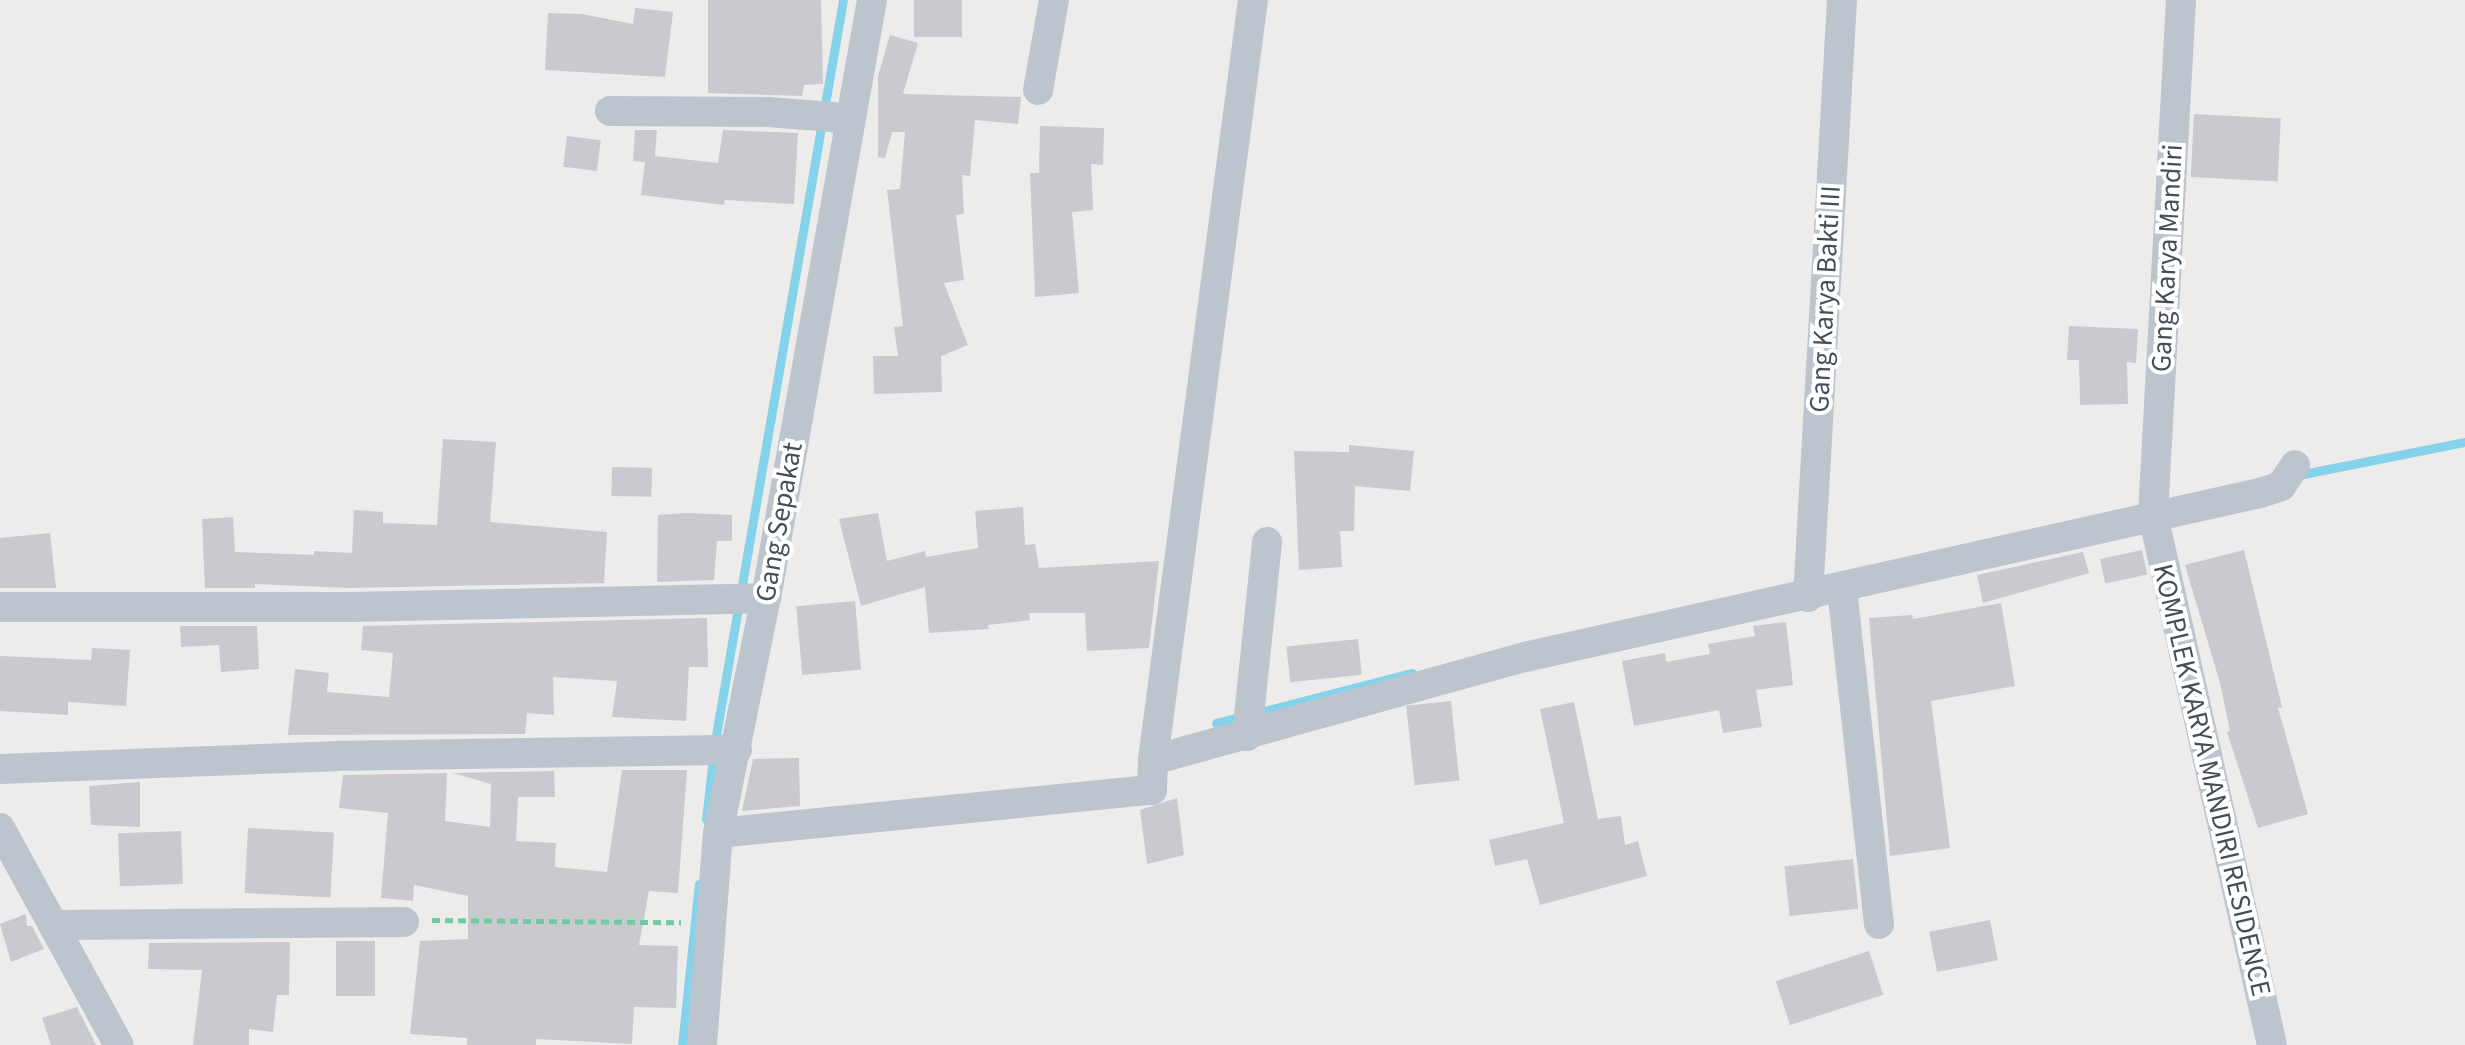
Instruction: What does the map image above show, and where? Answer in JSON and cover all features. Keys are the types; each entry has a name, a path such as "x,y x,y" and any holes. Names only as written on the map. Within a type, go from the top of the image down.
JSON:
{"street":[{"name":"Gang Sepakat","path":"702,1045 723,749 759,598 830,119 872,0"},
{"path":"1038,90 1054,0"},
{"path":"718,833 1152,790 1152,760 1252,0"},
{"name":"Gang Karya Bakti III","path":"1809,584 1842,0"},
{"name":"Gang Karya Mandiri","path":"2153,515 2181,0"},
{"path":"610,111 830,119"},
{"path":"1152,760 1809,584 1842,589 2271,490 2281,486 2295,466"},
{"name":"KOMPLEK KARYA MANDIRI RESIDENCE","path":"2153,515 2272,1045"},
{"path":"1247,736 1268,542"},
{"path":"1842,589 1879,924"},
{"path":"0,607 351,607 759,598"},
{"path":"0,769 334,756 723,749"},
{"path":"0,828 119,1045"},
{"path":"54,925 296,919 404,922"}],"path":[{"path":"404,922 642,919 693,924"}],"building":[{"path":"708,0 821,0 823,84 804,85 802,96 708,93"},
{"path":"914,0 962,0 962,37 914,37"},
{"path":"635,8 673,12 665,77 545,70 548,13 582,14 633,24"},
{"path":"890,35 918,43 903,94 1021,97 1018,124 975,120 970,176 962,175 964,214 956,215 964,280 944,283 968,345 941,356 942,392 874,394 873,356 898,356 894,327 903,326 887,190 900,189 905,132 892,132 885,158 878,157 878,76"},
{"path":"2194,114 2281,119 2278,181 2191,177"},
{"path":"1040,126 1104,128 1103,165 1091,164 1093,210 1072,212 1079,293 1035,297 1030,173 1039,173"},
{"path":"635,130 657,130 655,156 718,163 723,130 798,133 794,204 725,200 724,205 641,195 645,162 633,161"},
{"path":"567,136 601,140 597,171 563,167"},
{"path":"2069,326 2138,329 2136,363 2127,362 2128,404 2080,405 2079,360 2067,360"},
{"path":"443,439 496,442 490,522 607,532 604,583 351,588 255,584 255,588 205,588 202,519 233,517 235,552 314,555 314,551 352,553 354,510 383,512 383,523 437,525"},
{"path":"1349,445 1414,451 1410,491 1355,486 1354,531 1340,531 1342,567 1299,570 1294,451 1349,452"},
{"path":"612,467 652,468 651,497 611,496"},
{"path":"1023,507 1025,545 1035,544 1039,568 1159,561 1149,648 1087,651 1085,613 1029,613 1030,620 988,625 989,629 929,633 925,587 861,606 839,519 878,513 887,561 925,551 926,557 978,548 975,511"},
{"path":"658,515 732,515 732,541 717,541 714,580 657,582"},
{"path":"50,533 56,588 0,588 0,538"},
{"path":"2142,550 2147,574 2105,583 2100,559"},
{"path":"2244,550 2282,707 2278,708 2308,814 2258,828 2227,732 2230,731 2220,683 2185,565"},
{"path":"2083,552 2089,573 1983,603 1977,575"},
{"path":"855,601 861,670 802,675 796,606"},
{"path":"2001,603 2015,686 1931,701 1950,848 1890,856 1869,618 1912,615 1913,619"},
{"path":"707,618 708,667 689,667 686,721 612,717 617,681 553,677 554,715 527,713 525,734 288,735 295,669 329,673 327,692 389,697 393,653 361,650 363,626"},
{"path":"1786,622 1793,685 1756,690 1762,727 1723,733 1719,710 1634,726 1622,661 1665,653 1666,662 1710,654 1708,644 1755,636 1753,626"},
{"path":"180,626 257,626 259,669 221,672 219,645 181,647"},
{"path":"1358,639 1362,675 1290,682 1286,647"},
{"path":"92,648 130,650 126,706 68,702 68,715 0,711 0,656 91,660"},
{"path":"1451,701 1459,781 1415,785 1406,706"},
{"path":"1574,702 1598,819 1621,816 1625,845 1638,841 1647,876 1540,905 1527,859 1495,866 1489,840 1564,823 1540,709"},
{"path":"799,758 800,806 742,811 753,759"},
{"path":"622,770 687,770 678,893 649,891 639,945 678,946 676,1008 634,1007 632,1044 536,1039 536,1045 467,1045 467,1038 410,1034 420,941 468,939 468,896 414,885 413,901 381,898 388,813 339,808 343,775 447,773 445,821 490,827 491,784 453,773 554,771 555,797 518,797 516,841 556,843 555,867 607,872"},
{"path":"140,782 140,827 91,825 89,786"},
{"path":"1177,798 1184,855 1147,864 1140,810"},
{"path":"248,828 334,833 330,897 245,893"},
{"path":"181,831 183,884 120,886 118,833"},
{"path":"1853,859 1858,909 1790,916 1784,866"},
{"path":"26,914 27,926 32,926 44,949 11,962 0,924"},
{"path":"1990,920 1998,960 1937,972 1929,932"},
{"path":"336,941 375,941 375,996 336,996"},
{"path":"290,942 289,995 277,995 273,1032 249,1029 249,1045 193,1045 202,970 148,969 149,943"},
{"path":"1869,951 1883,995 1790,1025 1776,981"},
{"path":"77,1007 96,1045 51,1045 42,1018"}],"waterway":[{"path":"706,819 715,741 843,0"},
{"path":"2298,475 2465,442"},
{"path":"1257,713 1412,673"},
{"path":"1216,723 1242,716"},
{"path":"682,1045 699,884"}]}
